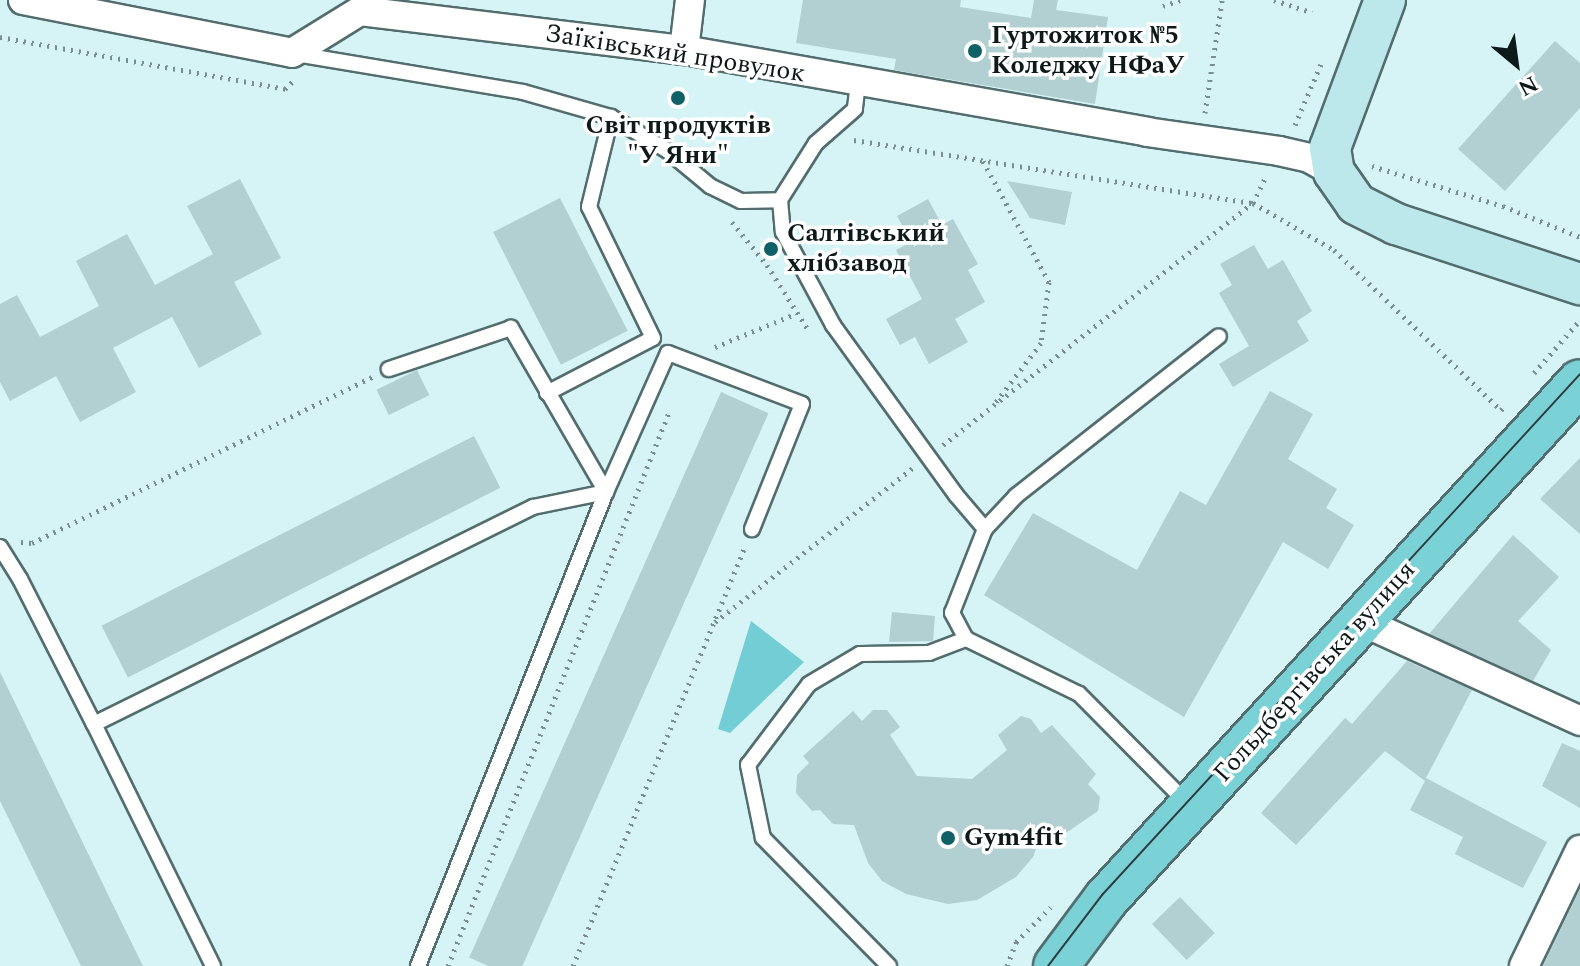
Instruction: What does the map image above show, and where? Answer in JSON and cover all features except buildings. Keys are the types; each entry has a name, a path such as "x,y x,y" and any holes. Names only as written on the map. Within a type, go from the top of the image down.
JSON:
{"main road":[{"name":"Гольдбергівська вулиця","path":"1056,966 1084,925 1580,382"}],"street":[{"path":"23,0 297,62"},
{"path":"684,50 690,0"},
{"path":"1385,0 1330,148 1334,172 1356,204 1396,224 1580,284"},
{"name":"Заїківський провулок","path":"297,62 360,11 684,50 858,83 1279,151 1309,158 1334,172"},
{"path":"1361,621 1580,721"},
{"path":"1524,966 1580,850"}],"lane":[{"path":"297,62 523,92 611,117 668,151 710,186 741,201 780,200"},
{"path":"858,83 855,109 816,143 780,200 783,232 833,325 956,495 985,529"},
{"path":"611,117 589,207 653,338 668,353 802,404 752,529"},
{"path":"389,369 511,328 606,492"},
{"path":"1191,807 1166,786 1079,694 966,639 952,613 985,529 1016,496 1219,336"},
{"path":"547,393 653,338"},
{"path":"418,966 606,492 668,353"},
{"path":"94,724 533,507 606,492"},
{"path":"5,544 213,966"},
{"path":"889,966 763,838 748,765 809,684 860,654 929,653 966,639"}],"path":[{"path":"1166,0 1163,6 1180,0"},
{"path":"1204,122 1222,0"},
{"path":"1274,0 1312,12"},
{"path":"0,37 285,89 297,62"},
{"path":"1289,139 1325,54"},
{"path":"825,136 1253,203"},
{"path":"982,160 1049,282 1041,343 987,414"},
{"path":"727,217 767,265 795,314 815,337"},
{"path":"448,966 689,361 698,354 795,314"},
{"path":"5,544 32,543 389,369"},
{"path":"573,966 752,529"}],"shaded area":[{"path":"751,621 804,662 730,733 718,729"}],"tram line":[{"path":"1048,966 1102,895 1580,374"}],"place":[{"name":"Гуртожиток №5 Коледжу НФаУ","path":"975,51"},
{"name":"Світ продуктів \"У Яни\"","path":"678,98"},
{"name":"Салтівський хлібзавод","path":"771,249"},
{"name":"Gym4fit","path":"948,838"}]}
